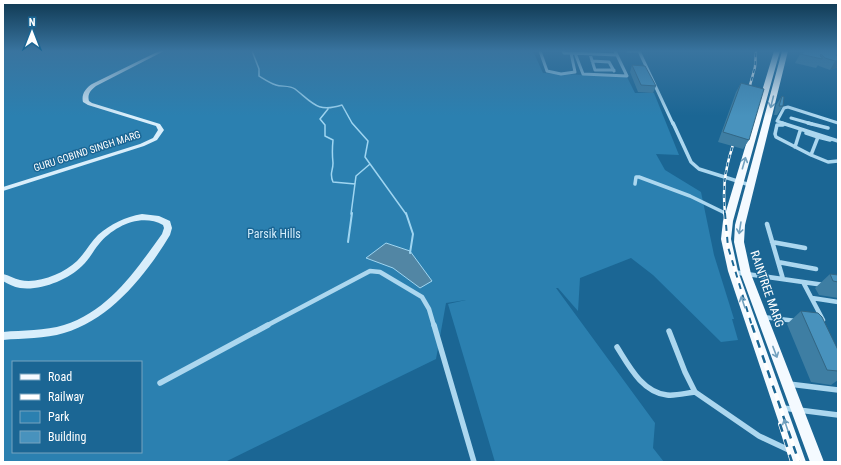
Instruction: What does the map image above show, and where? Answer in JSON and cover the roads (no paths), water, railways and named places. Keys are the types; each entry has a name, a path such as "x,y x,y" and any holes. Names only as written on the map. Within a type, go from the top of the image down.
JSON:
{"main road":[{"path":"771,73 730,215 726,239 733,272 797,457"},
{"name":"RAINTREE MARG","path":"779,73 740,226 739,242 746,274 817,462"}],"street":[{"name":"GURU GOBIND SINGH MARG","path":"3,189 142,145 158,136 161,130 158,124 86,102 85,99 88,90 94,85 119,73"},
{"path":"554,73 573,73"},
{"path":"582,73 583,74 628,76 626,73"},
{"path":"649,73 691,162 699,169 750,185"},
{"path":"838,123 785,107 777,121 825,136 838,142"},
{"path":"806,122 809,114"},
{"path":"791,118 828,128"},
{"path":"825,120 825,124 828,128"},
{"path":"838,142 782,125 777,125 775,134 776,137 811,155 828,162 838,161"},
{"path":"825,136 828,128"},
{"path":"795,147 800,131"},
{"path":"811,155 818,137"},
{"path":"635,184 636,177 640,177 690,196 730,215"},
{"path":"3,277 22,284 56,278 75,267 100,237 133,218 144,216 160,218 168,223 166,235 133,280 120,295 102,310 84,321 64,329 3,336"},
{"path":"767,224 783,279"},
{"path":"772,242 805,248"},
{"path":"778,262 816,269"},
{"path":"160,383 362,274 370,271 380,272 422,297 429,309 474,462"},
{"path":"733,272 831,286"},
{"path":"803,282 824,322"},
{"path":"812,298 838,302"},
{"path":"762,317 800,322"},
{"path":"669,331 685,372 695,392 758,436 797,457"},
{"path":"617,347 629,366 646,386 653,391 672,395 695,392"},
{"path":"787,383 829,390 838,390"},
{"path":"780,407 838,415"}],"waterway":[{"path":"259,73 259,76 265,80 276,85 293,88 311,102 321,107 327,108 342,105 352,123 368,141 365,157 406,214"},
{"path":"328,109 320,119 325,125 325,136 333,140 333,163 331,174 333,182 355,184"},
{"path":"355,184 356,176 370,164"},
{"path":"351,214 355,184"},
{"path":"348,242 352,213"},
{"path":"406,213 413,234 410,253"}],"railway":[{"path":"747,96 753,73"},
{"path":"725,214 724,193 726,174 736,136"},
{"path":"725,213 728,247 752,326"},
{"path":"752,325 799,462"},
{"path":"780,424 792,462"}],"park label":[{"name":"Parsik Hills","path":"274,234"}]}
